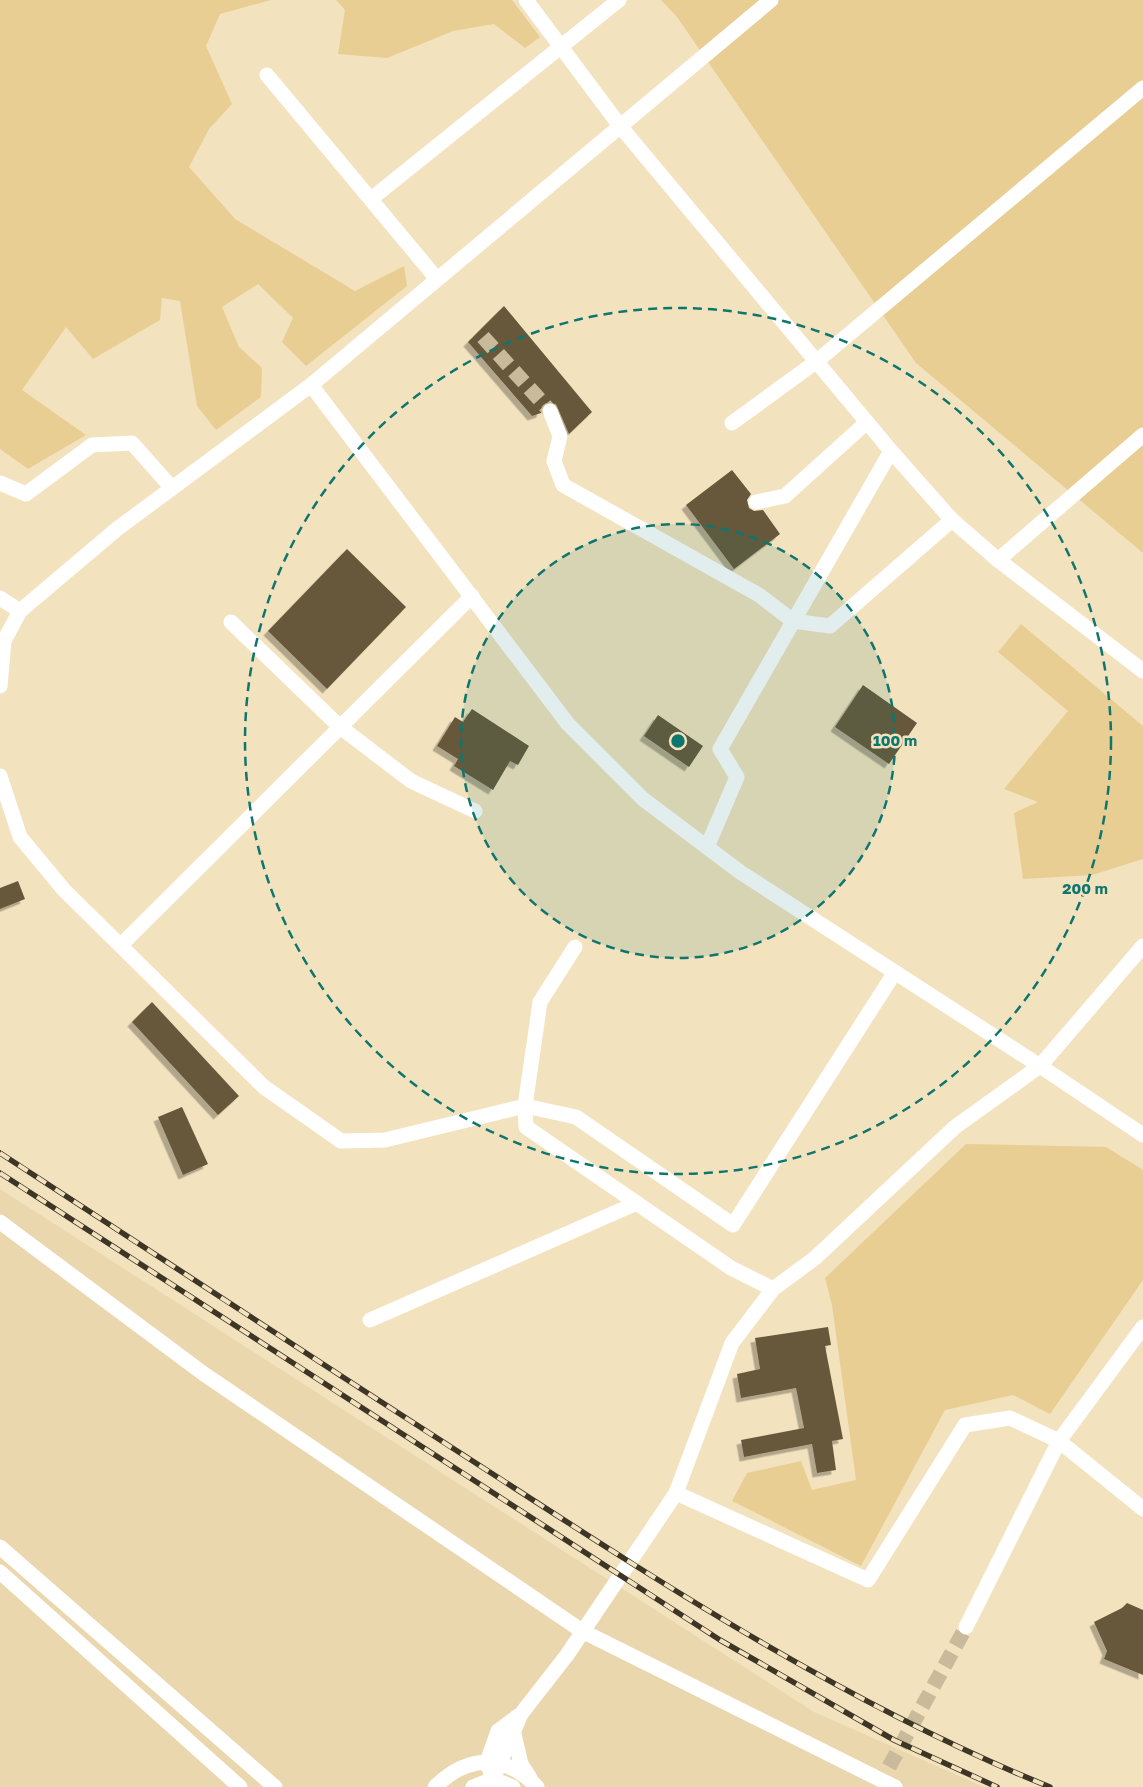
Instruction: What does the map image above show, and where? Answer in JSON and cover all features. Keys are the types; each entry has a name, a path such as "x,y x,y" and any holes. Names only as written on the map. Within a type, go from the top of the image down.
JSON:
{"street":[{"path":"526,0 620,126 867,422 952,520 998,560 1143,671"},
{"path":"371,199 619,0"},
{"path":"0,686 2,639 20,611 117,529 311,385 771,0"},
{"path":"267,75 438,279"},
{"path":"732,423 817,361 1143,88"},
{"path":"311,385 568,724 643,799 740,872 1143,1135"},
{"path":"550,411 560,436 554,462 563,485 759,595 793,621 830,626 952,520"},
{"path":"756,502 785,496 867,422"},
{"path":"998,560 1143,435"},
{"path":"0,483 26,494 92,445 132,443 172,488"},
{"path":"707,847 737,777 720,749 891,450"},
{"path":"121,945 339,726 472,596"},
{"path":"0,598 20,611"},
{"path":"231,622 339,726 411,781 475,811"},
{"path":"0,776 20,837 64,890 264,1087 341,1141 385,1140 525,1106 576,1117 733,1225 895,972"},
{"path":"493,1762 521,1714 582,1631 676,1492 732,1343 773,1289 814,1258 955,1127 1040,1066 1143,946"},
{"path":"575,947 540,1002 525,1106 526,1127 731,1268 773,1289"},
{"path":"370,1320 637,1203"},
{"path":"0,1222 204,1374 582,1631 895,1787"},
{"path":"966,1627 1058,1441 1143,1327"},
{"path":"676,1492 868,1580 965,1424 1010,1418 1058,1441 1143,1509"},
{"path":"0,1547 274,1787"},
{"path":"0,1572 240,1787"},
{"path":"493,1779 493,1762 498,1730 521,1714"},
{"path":"513,1730 521,1764 535,1785"},
{"path":"435,1787 444,1778 477,1761 493,1762 510,1768 535,1785"},
{"path":"473,1787 493,1779 513,1787"}],"shaded area":[{"path":"0,0 271,0 220,14 206,46 232,104 209,129 189,167 235,219 355,291 404,266 407,286 306,366 282,342 293,318 258,284 222,307 239,347 262,368 261,397 216,430 197,406 180,301 162,298 160,320 93,359 66,327 22,390 86,435 28,469 0,449"},
{"path":"336,0 512,0 540,37 525,48 494,24 453,31 387,58 338,54 345,10"},
{"path":"661,0 1143,0 1143,553 916,363 677,17"},
{"path":"1021,624 1143,726 1143,859 1092,875 1023,879 1014,813 1038,802 1004,789 1068,711 998,652"},
{"path":"966,1144 1106,1147 1143,1170 1143,1280 1050,1414 1013,1395 945,1410 861,1566 732,1501 747,1473 801,1461 812,1490 856,1480 832,1305 825,1278"},
{"path":"0,1189 814,1712 984,1787 0,1787"}],"building":[{"path":"504,306 592,412 569,434 556,404 546,403 542,406 541,413 532,416 468,342"},
{"path":"732,470 751,494 747,500 749,508 754,511 763,510 780,534 734,569 686,505"},
{"path":"347,549 406,607 327,689 268,631"},
{"path":"863,685 917,723 889,764 835,727"},
{"path":"472,709 529,746 518,765 510,761 493,790 454,766 458,759 437,746 455,717 463,722"},
{"path":"658,715 703,746 689,767 644,736"},
{"path":"18,881 25,899 0,909 0,888"},
{"path":"152,1002 239,1096 218,1115 132,1022"},
{"path":"182,1107 208,1164 183,1175 158,1117"},
{"path":"828,1327 831,1345 825,1346 843,1439 832,1441 836,1470 817,1473 812,1444 744,1457 741,1440 804,1428 796,1388 741,1398 737,1374 760,1369 755,1338"},
{"path":"1127,1603 1143,1610 1143,1675 1104,1659 1107,1651 1094,1622 1122,1608"}],"tunnel":[{"path":"483,337 550,411"},
{"path":"878,1787 966,1627"}],"railway":[{"path":"0,1153 439,1439 701,1606 769,1647 907,1722 978,1756 1050,1787"},
{"path":"0,1173 720,1640 894,1740 997,1787"}]}
